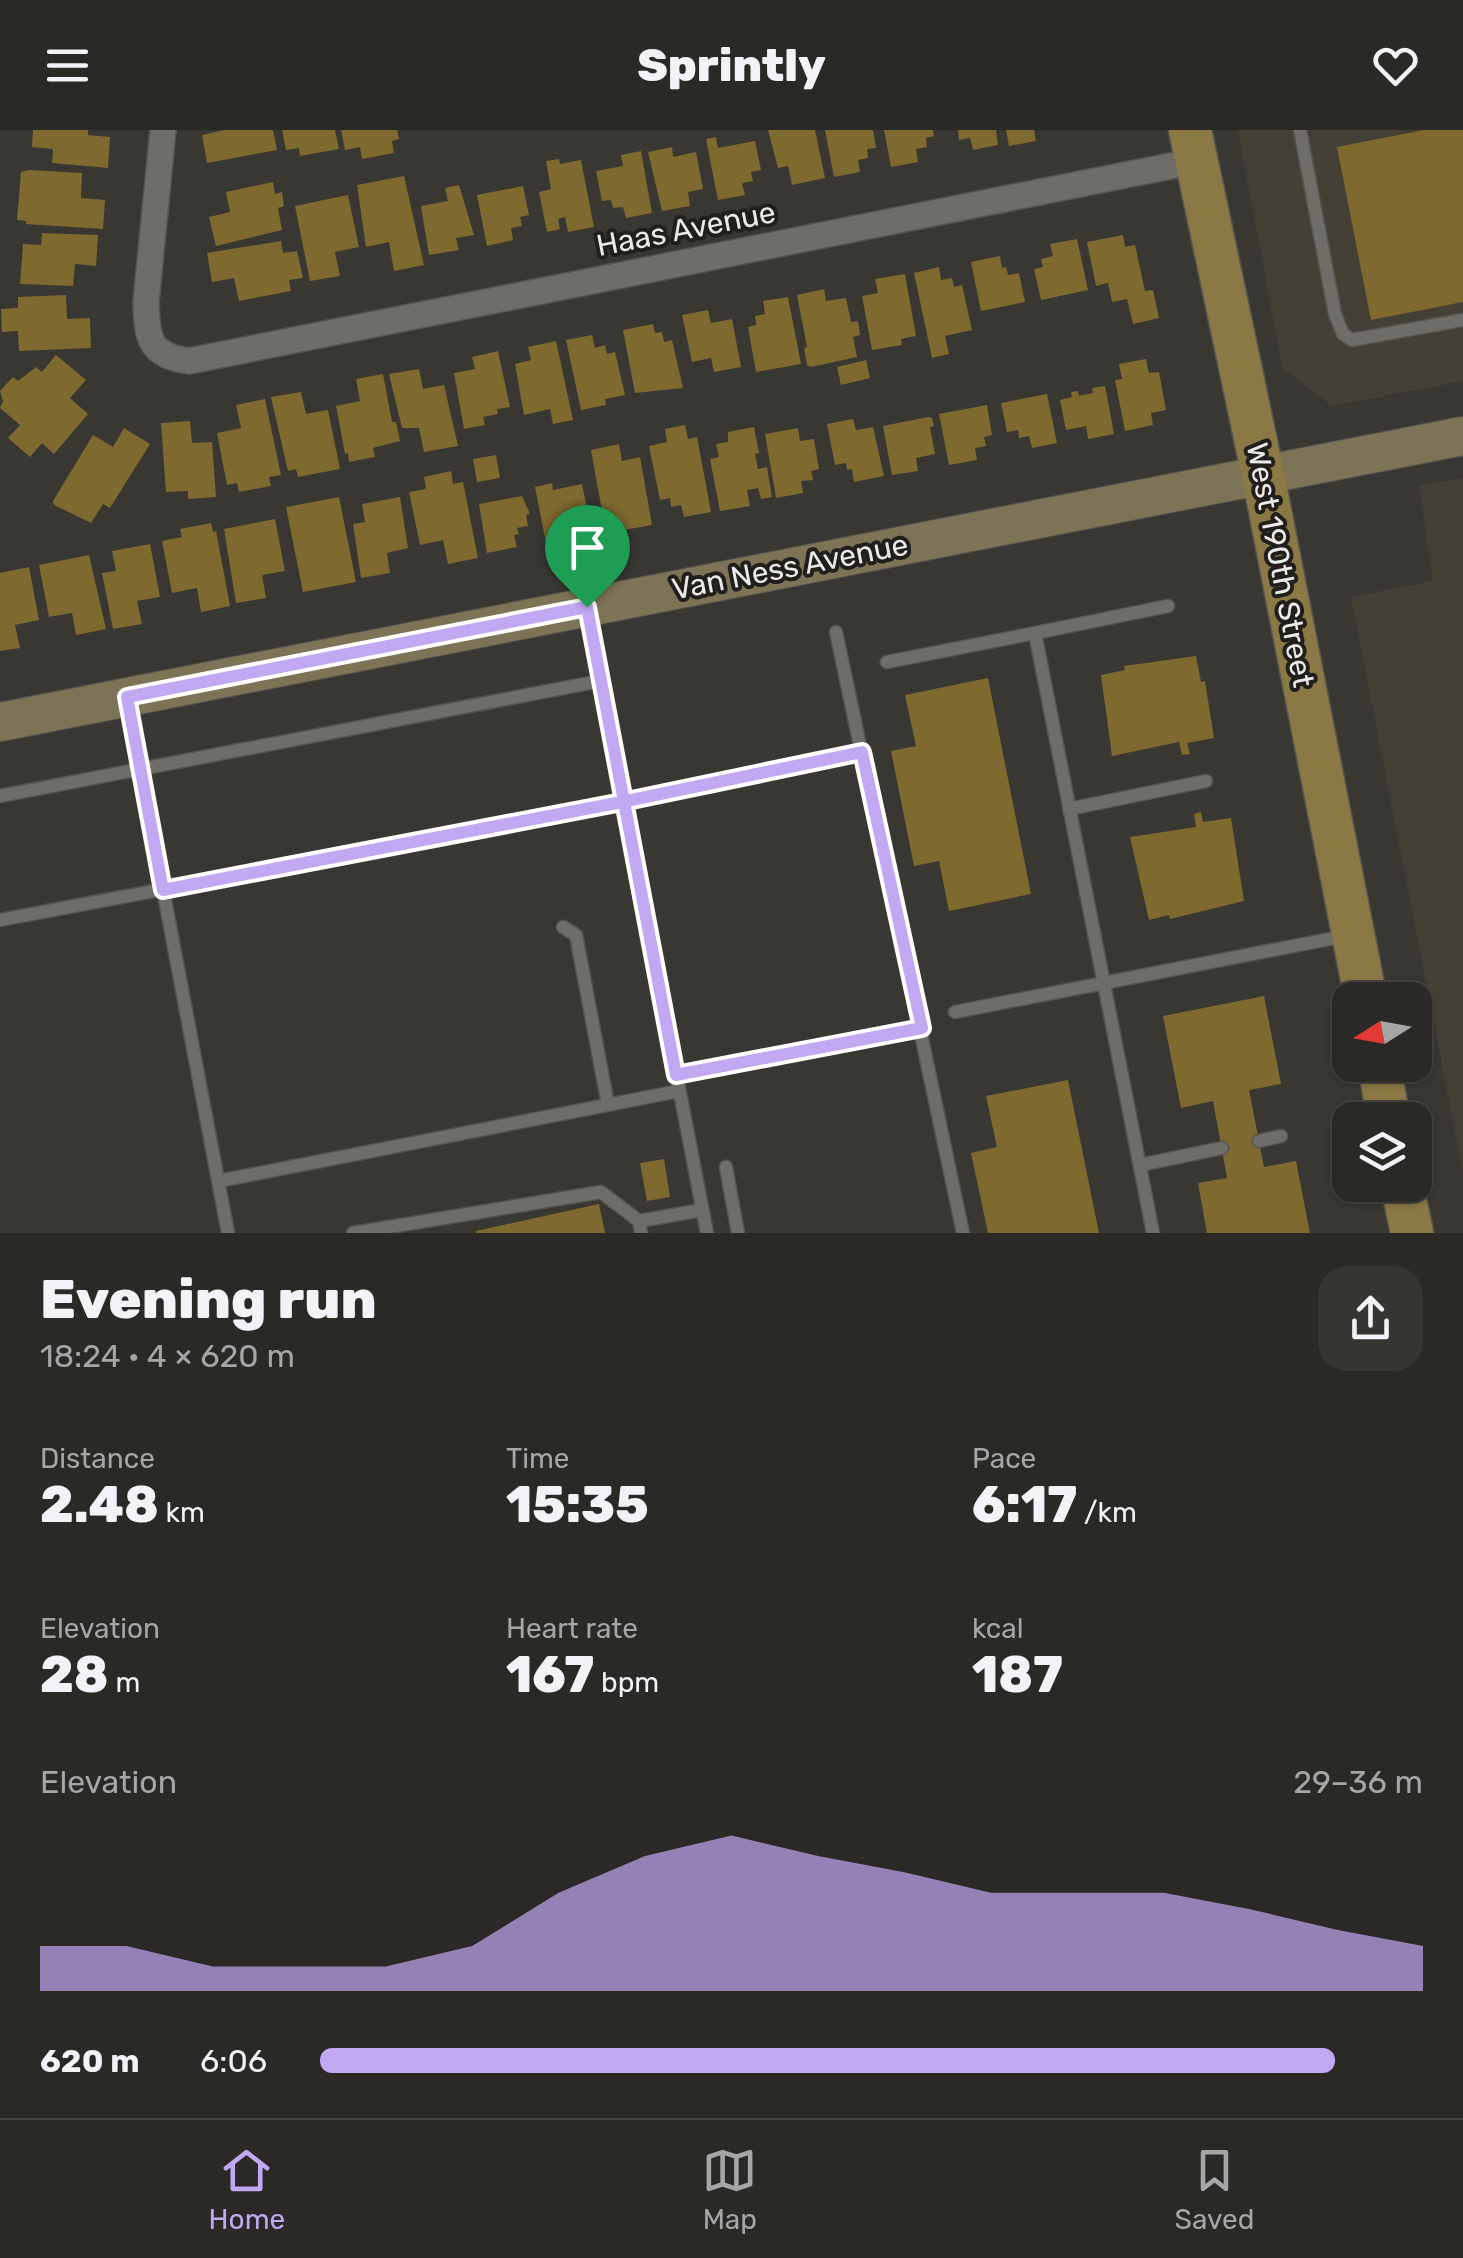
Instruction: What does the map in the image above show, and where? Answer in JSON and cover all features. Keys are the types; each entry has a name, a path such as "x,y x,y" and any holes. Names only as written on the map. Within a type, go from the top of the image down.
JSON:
{"main road":[{"name":"West 190th Street","path":"1196,140 1362,982"},
{"name":"Van Ness Avenue","path":"0,722 1463,436"},
{"path":"1406,1202 1412,1233"}],"street":[{"name":"Haas Avenue","path":"163,130 146,302 147,329 153,346 167,358 189,361 1196,140"}],"lane":[{"path":"1300,130 1335,314 1343,334 1352,340 1463,320"},
{"path":"887,662 1168,606"},
{"path":"587,607 707,1233"},
{"path":"836,632 963,1233"},
{"path":"1035,633 1153,1233"},
{"path":"0,796 600,681"},
{"path":"127,697 228,1233"},
{"path":"0,920 622,802 862,752"},
{"path":"1070,808 1206,781"},
{"path":"563,927 576,936 608,1105"},
{"path":"955,1012 1353,935"},
{"path":"676,1075 922,1028"},
{"path":"218,1181 679,1091"},
{"path":"1259,1141 1281,1136"},
{"path":"1140,1165 1222,1148"},
{"path":"726,1168 738,1233"},
{"path":"353,1233 601,1192 640,1227 702,1210"}],"shaded area":[{"path":"1238,130 1463,130 1463,381 1332,406 1282,367"},
{"path":"1463,478 1463,1172 1432,1013 1432,982 1426,982 1351,597 1433,581 1419,486"}],"building":[{"path":"33,130 88,130 88,135 110,137 108,168 52,163 53,149 32,147"},
{"path":"224,130 273,130 277,150 207,163 202,135"},
{"path":"282,130 335,130 339,149 300,156 299,148 286,150"},
{"path":"341,130 397,130 399,139 392,141 394,153 362,159 360,147 345,150"},
{"path":"768,130 815,130 825,178 792,185 788,166 778,168"},
{"path":"825,130 873,130 876,148 867,149 868,158 858,160 860,172 834,177"},
{"path":"884,130 933,130 934,136 926,138 927,147 916,149 918,162 891,167"},
{"path":"958,130 996,130 998,145 973,150 970,138 959,140"},
{"path":"1006,130 1034,130 1036,141 1009,146"},
{"path":"1424,130 1463,130 1463,302 1371,320 1337,147"},
{"path":"716,137 718,148 755,141 761,170 751,172 753,181 742,183 745,195 718,200 706,139"},
{"path":"672,147 673,157 696,152 703,189 688,192 690,206 662,211 648,152"},
{"path":"641,151 652,213 626,218 623,207 613,208 611,200 602,201 596,171 623,166 621,155"},
{"path":"559,159 560,164 581,160 594,227 568,232 565,217 558,219 560,229 547,232 539,192 551,189 546,161"},
{"path":"21,172 82,173 81,198 105,200 103,229 26,224 17,220"},
{"path":"404,176 424,265 394,271 389,242 366,247 357,185"},
{"path":"273,182 275,194 282,192 284,206 278,208 282,230 216,246 209,217 230,212 226,192"},
{"path":"459,185 474,235 456,238 459,250 429,255 421,206 448,201 445,188"},
{"path":"523,186 529,215 520,217 522,226 511,228 513,240 487,246 477,195"},
{"path":"348,195 359,247 335,252 340,276 310,281 295,206"},
{"path":"42,233 98,235 96,266 75,264 73,286 20,284 23,244 41,245"},
{"path":"1123,235 1125,247 1135,245 1145,291 1153,290 1159,318 1133,324 1127,299 1112,302 1108,283 1096,286 1087,242"},
{"path":"1077,239 1088,290 1041,300 1034,269 1043,267 1041,259 1053,256 1050,244"},
{"path":"281,241 283,253 297,251 303,278 289,280 291,291 239,301 234,278 212,282 207,253"},
{"path":"1000,256 1008,275 1019,273 1025,302 981,311 971,262"},
{"path":"939,267 941,280 952,278 954,287 962,285 972,330 945,336 949,354 932,358 914,273"},
{"path":"905,274 916,336 901,339 902,345 872,350 862,296 878,293 875,279"},
{"path":"824,289 826,301 846,298 851,322 858,321 860,335 853,337 857,357 811,367 807,365 797,295"},
{"path":"66,295 67,319 90,318 91,348 19,351 18,331 2,332 1,309 18,308 18,297"},
{"path":"788,297 801,364 756,372 748,327 756,325 755,316 765,314 763,301"},
{"path":"708,310 711,323 732,319 741,367 714,372 711,358 692,362 682,315"},
{"path":"653,324 655,333 662,332 664,342 672,340 683,388 635,393 623,330"},
{"path":"592,335 595,348 605,345 607,354 615,352 625,395 605,399 606,405 581,410 566,340"},
{"path":"556,341 573,420 553,424 550,409 524,415 515,364 531,360 528,347"},
{"path":"498,351 510,407 483,417 485,425 464,429 454,373 475,369 472,357"},
{"path":"56,355 86,380 70,398 88,414 54,454 42,443 30,457 8,438 20,425 0,408 0,391 13,377 18,381 36,367 42,372"},
{"path":"1146,359 1149,373 1159,372 1166,410 1151,413 1153,425 1125,431 1115,380 1122,379 1119,364"},
{"path":"866,360 870,378 841,385 837,367"},
{"path":"419,369 423,389 444,385 458,446 424,452 419,428 402,428 389,374"},
{"path":"383,374 392,422 396,422 400,441 373,448 375,457 349,462 336,406 360,401 356,379"},
{"path":"1105,386 1114,434 1088,439 1086,426 1066,430 1060,400 1072,397 1071,392 1078,391 1079,396"},
{"path":"301,392 306,414 328,410 340,469 298,477 296,469 288,471 271,397"},
{"path":"1047,394 1057,443 1032,448 1029,436 1019,438 1018,430 1007,432 1001,403"},
{"path":"265,399 281,475 269,477 271,486 239,492 237,483 227,485 217,433 241,428 236,405"},
{"path":"987,405 992,435 984,437 986,446 975,448 977,460 949,465 939,414"},
{"path":"928,417 934,426 930,427 935,454 916,458 918,471 892,475 883,426"},
{"path":"853,419 856,430 873,427 884,476 854,482 852,469 847,470 846,463 835,465 827,424"},
{"path":"190,421 192,443 212,442 216,497 188,499 188,491 166,492 161,423"},
{"path":"685,425 688,439 697,437 711,512 684,517 681,505 671,507 670,498 660,500 649,446 667,442 665,429"},
{"path":"754,427 758,469 767,467 772,497 761,499 758,488 747,490 750,506 720,511 710,459 719,457 716,444 728,442 728,432"},
{"path":"124,428 150,444 110,508 103,504 91,523 54,505 93,435 113,447"},
{"path":"798,428 800,441 814,439 819,469 811,471 813,480 801,481 803,493 776,498 765,434"},
{"path":"619,444 622,461 640,457 652,525 606,533 591,450"},
{"path":"496,455 500,478 477,482 473,459"},
{"path":"451,471 453,484 463,482 478,558 448,564 443,540 420,545 409,492 426,489 424,477"},
{"path":"552,483 553,490 582,484 588,514 579,515 580,524 571,526 572,538 546,543 535,487"},
{"path":"522,496 530,514 526,515 528,526 517,528 519,534 514,535 517,547 487,553 479,504"},
{"path":"339,497 356,582 303,592 286,507"},
{"path":"400,497 408,548 387,553 390,573 361,578 353,524 365,522 362,504"},
{"path":"275,519 285,571 262,575 266,598 236,603 224,529"},
{"path":"211,523 213,532 216,531 230,606 201,612 197,588 172,593 162,541 182,537 180,529"},
{"path":"150,544 160,597 137,601 142,624 113,629 102,573 116,571 112,551"},
{"path":"89,555 106,629 76,635 72,613 49,617 39,565"},
{"path":"29,567 39,620 15,625 20,648 0,651 0,573"},
{"path":"1196,656 1201,682 1205,681 1214,738 1187,743 1190,754 1182,755 1179,742 1112,756 1101,675 1125,670 1124,666"},
{"path":"988,678 1031,894 949,911 939,861 914,866 891,751 916,746 905,695"},
{"path":"1201,812 1203,822 1231,818 1244,901 1170,919 1169,915 1149,920 1130,837 1196,827 1194,814"},
{"path":"1264,996 1281,1084 1249,1090 1264,1167 1296,1161 1310,1233 1207,1233 1198,1183 1227,1178 1213,1101 1181,1108 1163,1016"},
{"path":"1068,1080 1099,1233 988,1233 971,1153 997,1147 986,1096"},
{"path":"664,1159 670,1197 647,1201 640,1163"},
{"path":"599,1204 605,1233 476,1233 476,1231"}],"route":[{"path":"587,607 127,697 163,890 622,802 658,796 862,752 922,1028 676,1075 622,802 587,607"}]}
